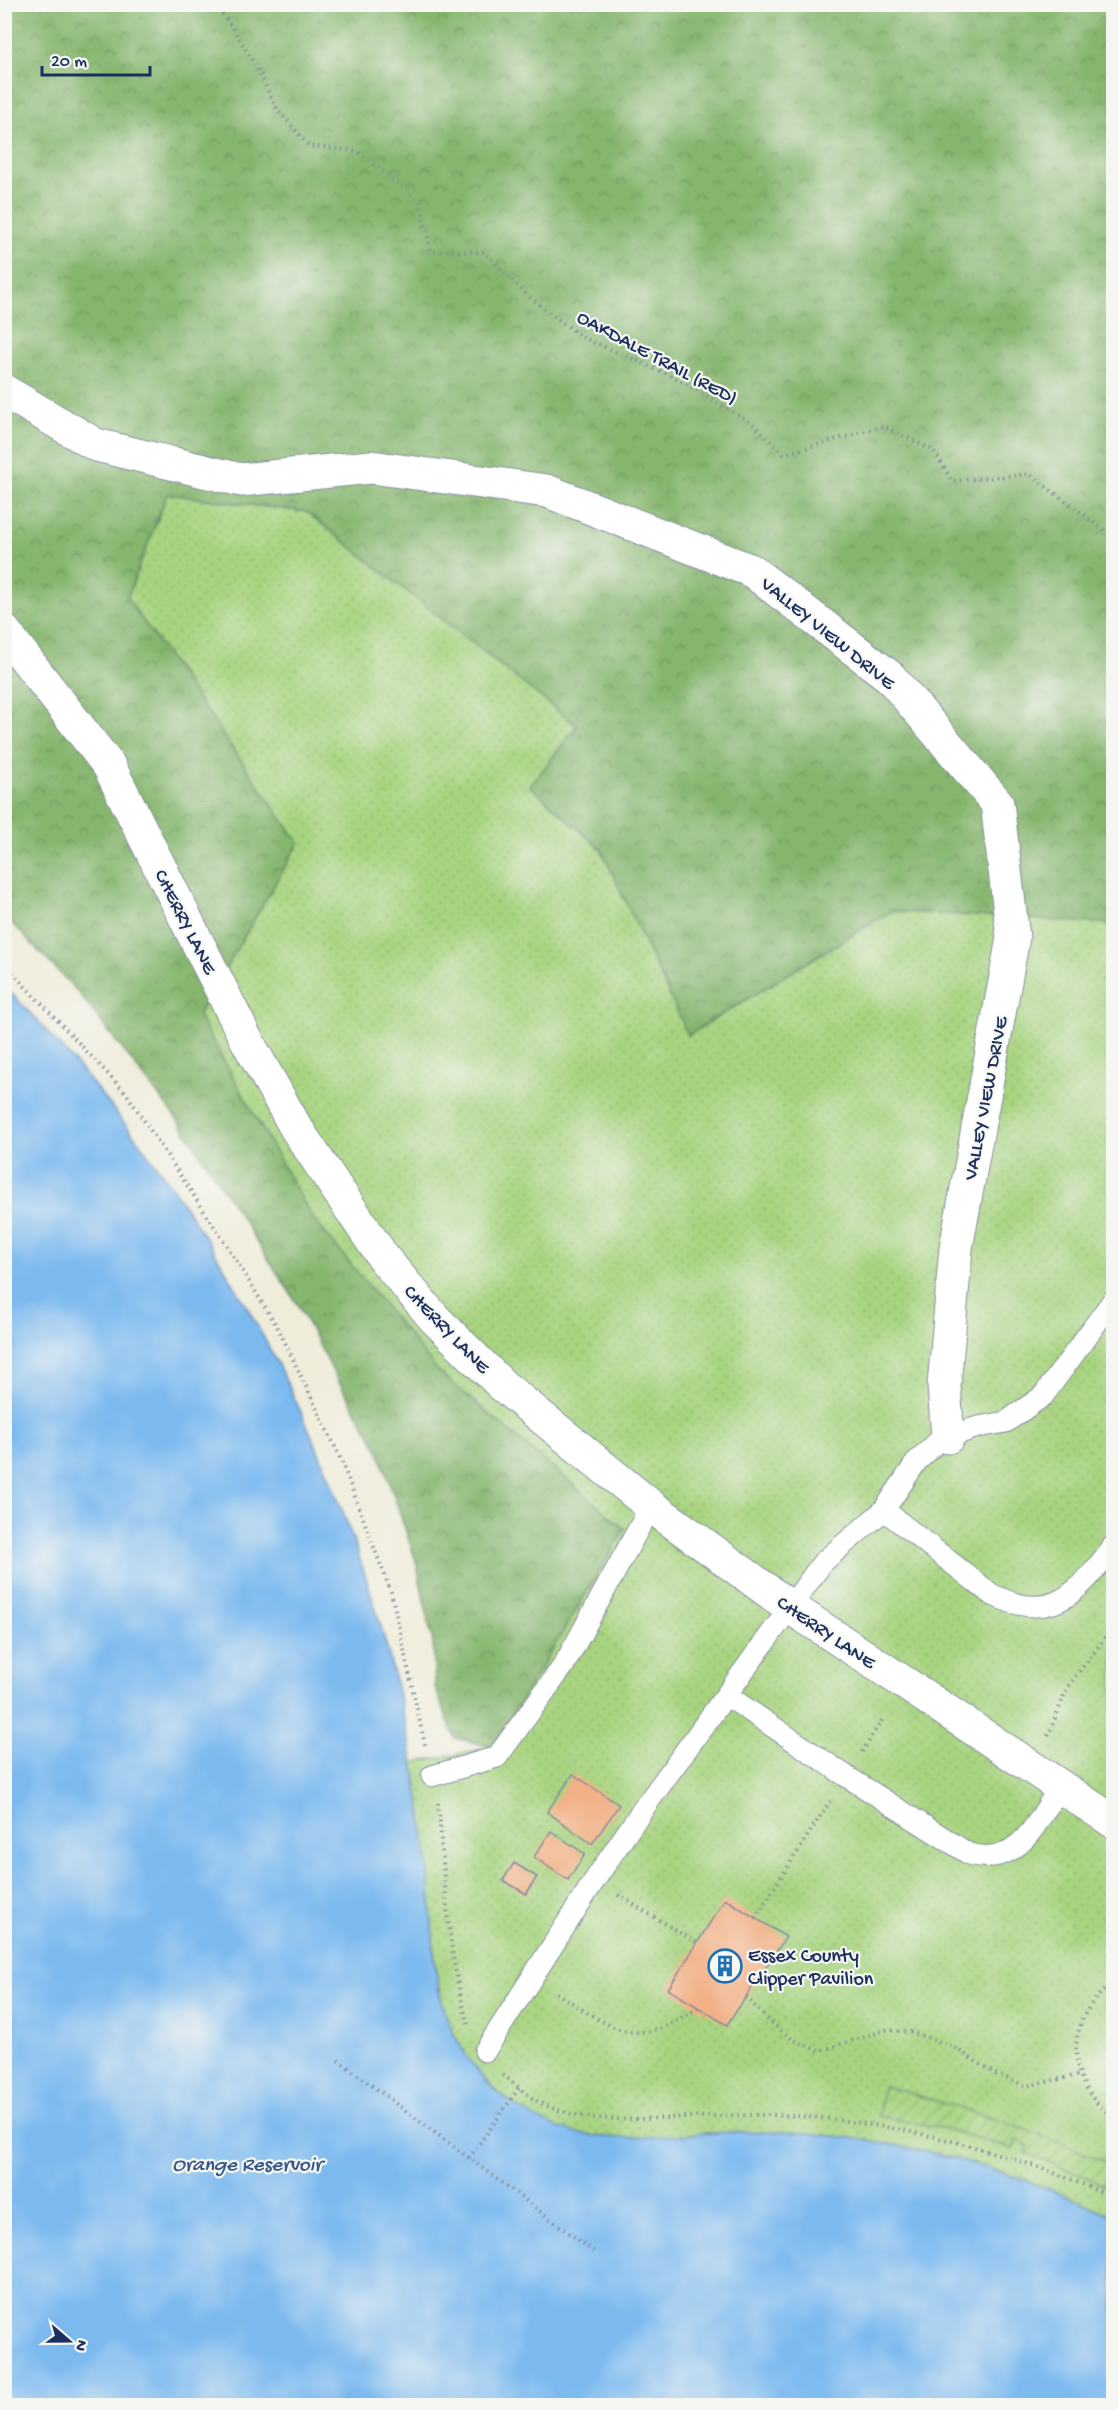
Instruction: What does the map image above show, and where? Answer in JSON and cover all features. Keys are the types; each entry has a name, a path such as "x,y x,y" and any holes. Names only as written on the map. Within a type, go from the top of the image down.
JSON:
{"street":[{"name":"VALLEY VIEW DRIVE","path":"4,391 96,445 241,480 371,467 546,490 752,571 890,677 997,803 1013,938 956,1248 944,1386 948,1437"},
{"name":"CHERRY LANE","path":"4,631 109,766 245,1037 296,1128 385,1260 435,1318 502,1385 651,1506 790,1607 1113,1822"}],"lane":[{"path":"485,2051 594,1881 824,1562 884,1510 917,1461 941,1439 978,1427 1006,1422 1043,1396 1113,1299"},
{"path":"432,1776 497,1757 564,1665 651,1506"},
{"path":"884,1510 990,1594 1007,1602 1025,1606 1043,1606 1060,1601 1076,1592 1113,1545"},
{"path":"726,1695 846,1776 969,1854 982,1857 1007,1854 1018,1847 1047,1778"}],"path":[{"name":"OAKDALE TRAIL (RED)","path":"215,4 256,66 277,109 309,146 357,151 419,200 431,251 484,252 527,295 580,336 674,377 752,423 784,454 884,426 934,451 952,481 1029,474 1113,537"},
{"path":"4,964 126,1093 231,1252 278,1328 339,1455 391,1592 437,1798 460,1998 471,2032 501,2073 538,2102 566,2112 595,2117 637,2119 743,2115 807,2117 920,2134 1006,2156 1080,2183 1113,2198"},
{"path":"1047,1778 1067,1689 1113,1626"},
{"path":"755,1918 884,1717"},
{"path":"594,1881 697,1943"},
{"path":"532,1978 609,2025 627,2032 648,2032 673,2024 698,2008"},
{"path":"1113,1983 1090,2004 1076,2039 1079,2075 1089,2094 1102,2110 1113,2118"},
{"path":"746,1997 766,2018 792,2039 819,2051 886,2030 911,2032 952,2046 994,2073 1026,2086 1079,2075"},
{"path":"338,2060 597,2254"},
{"path":"469,2158 520,2087"}],"green space":[{"path":"5,5 1113,5 1113,924 891,911 688,1035 601,849 530,786 577,726 307,512 167,494 127,598 299,843 198,1015 312,1217 438,1371 625,1529 493,1747 455,1738 435,1687 433,1643 416,1561 377,1446 337,1379 298,1305 180,1123 77,991 5,916"},
{"path":"167,494 307,512 577,726 530,786 601,849 689,1035 891,911 1113,924 1113,2216 1011,2175 976,2164 870,2141 818,2134 771,2132 709,2133 626,2139 588,2136 539,2120 517,2107 479,2073 464,2052 444,2010 436,1967 426,1844 412,1763 493,1747 625,1529 438,1371 312,1217 198,1015 299,843 127,598"},
{"path":"884,2086 1000,2121 1085,2153 1113,2166 1113,2188 1026,2153 1028,2145 1016,2140 1013,2149 942,2128 878,2116"}],"water":[{"name":"Orange Reservoir","path":"4,987 41,1024 116,1112 191,1215 257,1324 313,1438 353,1540 393,1672 421,1808 429,1872 434,1955 440,1995 451,2027 474,2066 506,2099 542,2121 566,2130 612,2137 772,2132 818,2134 870,2141 906,2147 976,2165 1045,2188 1113,2216 1113,2405 5,2405"}],"building":[{"path":"573,1774 619,1805 592,1844 547,1812"},
{"path":"551,1831 585,1854 568,1880 534,1857"},
{"path":"514,1863 537,1877 526,1894 503,1880"},
{"name":"Essex County Clipper Pavilion","path":"725,1899 786,1937 727,2025 668,1989"}],"place":[{"name":"Essex County Clipper Pavilion","path":"725,1966"}]}
